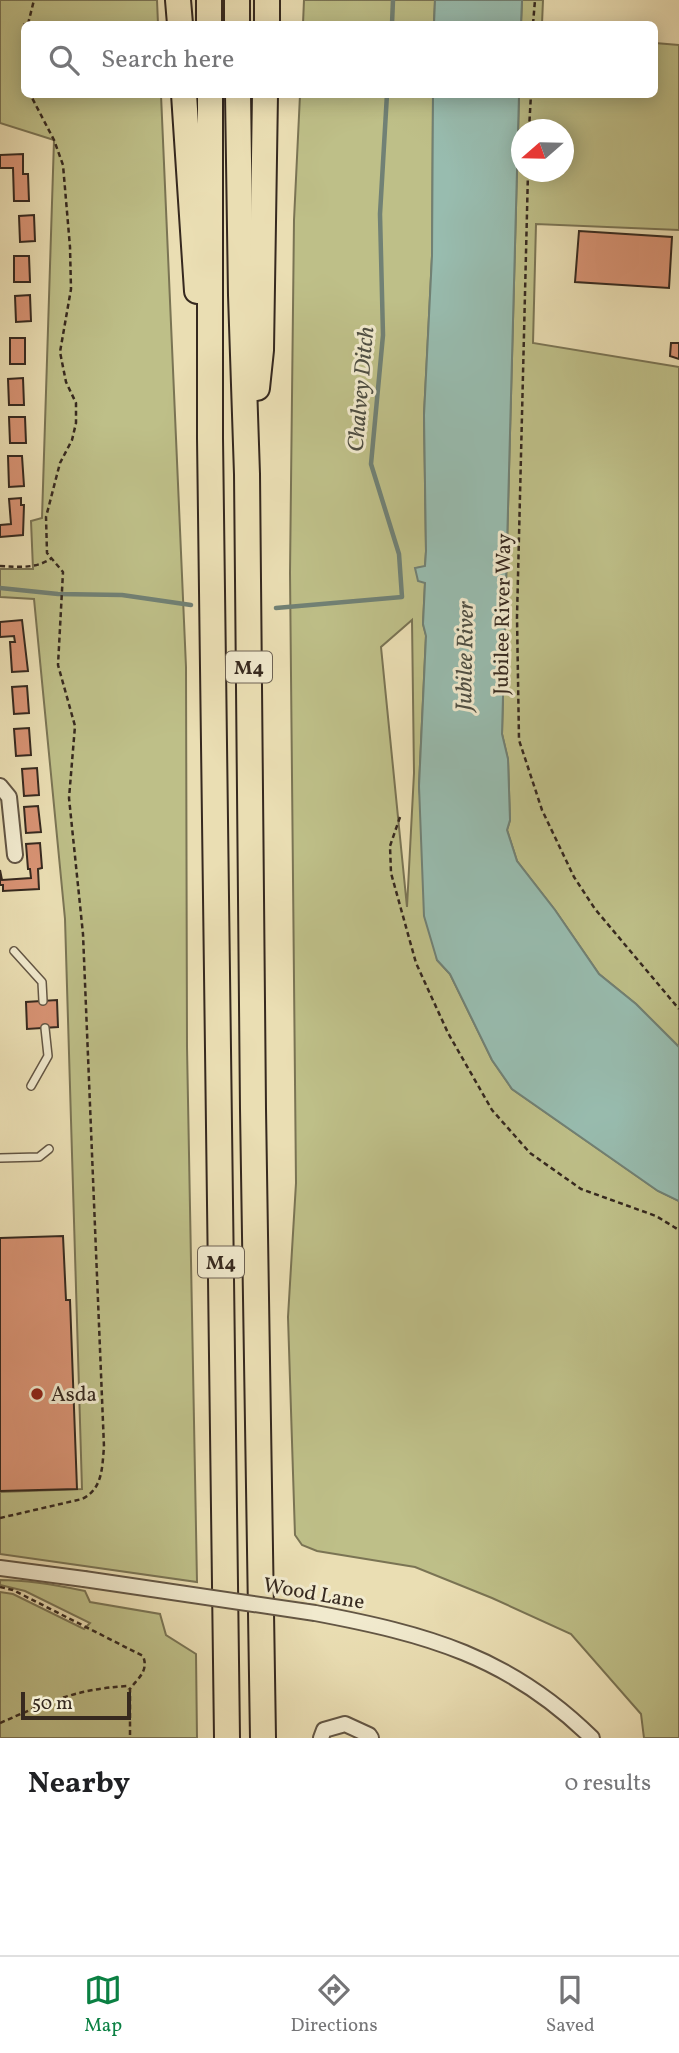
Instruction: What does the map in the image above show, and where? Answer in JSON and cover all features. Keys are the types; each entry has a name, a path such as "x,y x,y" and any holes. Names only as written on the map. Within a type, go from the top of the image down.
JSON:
{"highway":[{"path":"178,0 180,21"},
{"path":"209,0 209,21"},
{"path":"237,0 237,21"},
{"path":"267,0 267,21"},
{"name":"M4","path":"184,98 193,251 210,438"},
{"name":"M4","path":"210,98 210,438 227,1738"},
{"name":"M4","path":"238,98 247,474 252,1054 263,1738"},
{"name":"M4","path":"247,474 261,350 265,98"}],"street":[{"path":"0,786 9,797 15,855"},
{"name":"Wood Lane","path":"0,1567 315,1613 389,1627 445,1644 488,1663 552,1702 592,1738"},
{"path":"321,1738 324,1730 345,1724 371,1738"}],"lane":[{"path":"13,951 42,982 43,1001"},
{"path":"31,1086 48,1056 45,1028"},
{"path":"0,1158 39,1157 49,1149"}],"path":[{"path":"29,21 34,0"},
{"path":"534,21 535,0"},
{"path":"0,1518 82,1499 92,1494 98,1486 104,1447 83,934 69,798 75,726 58,665 64,572 47,553 46,517 60,463 72,440 76,423 76,403 66,382 60,352 71,289 70,247 63,165 54,140 32,98"},
{"path":"530,119 531,98"},
{"name":"Jubilee River Way","path":"528,182 517,617 519,740 542,810 573,877 595,909 679,1009"},
{"path":"0,566 32,567 42,565 52,558"},
{"path":"400,817 390,846 391,873 415,963 448,1033 492,1110 530,1153 581,1189 656,1216 679,1230"},
{"path":"0,1587 13,1590 143,1656 146,1664 142,1675 130,1689 131,1738"},
{"path":"0,1723 32,1707 85,1691 127,1686 130,1689"}],"green space":[{"path":"0,0 157,0 158,21 21,21 21,98 161,98 186,667 187,1047 197,1582 0,1554 0,1492 82,1489 65,919 34,599 0,597 0,569 33,569 31,521 42,518 54,140 0,123"},
{"path":"304,0 435,0 434,21 303,21"},
{"path":"522,0 543,0 542,21 521,21"},
{"path":"658,43 679,45 679,230 536,224 533,343 679,367 679,1047 636,1004 599,974 517,861 507,830 510,820 508,760 502,734 517,182 574,182 574,119 518,119 519,98 658,98"},
{"path":"300,98 433,98 432,256 424,415 426,551 425,567 416,568 425,583 423,624 426,635 419,786 437,960 450,974 492,1060 512,1089 658,1191 679,1201 679,1738 644,1738 641,1714 571,1634 415,1567 317,1551 302,1545 295,1535 288,1317 296,1183 290,573 294,220","holes":["412,620 414,773 407,907 381,647"]},
{"path":"0,1580 43,1583 85,1591 90,1602 160,1614 166,1635 196,1654 197,1738 0,1738 0,1592 13,1594 84,1629 90,1623 25,1591 0,1585"}],"water":[{"path":"435,0 522,0 521,21 434,21"},
{"name":"Jubilee River","path":"433,98 519,98 518,119 511,119 511,182 517,182 502,734 508,759 510,820 507,830 517,861 599,974 636,1004 679,1047 679,1201 658,1191 512,1089 492,1060 450,974 437,960 424,916 419,786 426,636 423,624 425,583 418,581 415,568 425,566 426,551 424,415 432,256"}],"building":[{"path":"23,154 23,174 28,174 29,201 14,201 13,168 0,168 0,155"},
{"path":"34,215 35,241 20,242 19,216"},
{"path":"579,231 672,237 669,288 575,282"},
{"path":"14,256 29,256 30,282 14,282"},
{"path":"30,295 31,321 16,322 15,296"},
{"path":"10,338 25,338 25,364 10,364"},
{"path":"671,343 679,343 679,359 670,356"},
{"path":"23,378 24,405 9,405 8,379"},
{"path":"9,417 25,417 26,443 10,443"},
{"path":"8,456 22,456 24,486 9,487"},
{"path":"21,498 21,505 24,505 23,535 0,537 0,525 11,524 9,499"},
{"path":"22,620 28,671 12,672 10,642 15,642 14,636 0,637 0,622"},
{"path":"27,686 29,713 14,714 12,687"},
{"path":"29,728 31,755 16,756 14,729"},
{"path":"37,768 39,795 24,796 22,769"},
{"path":"38,806 41,832 26,833 24,807"},
{"path":"40,843 42,868 38,869 39,889 3,891 3,885 0,885 0,870 2,880 31,878 26,844"},
{"path":"57,1000 58,1027 27,1029 26,1002"},
{"name":"Asda","path":"63,1236 66,1300 70,1300 77,1489 0,1491 0,1238"}],"waterway":[{"name":"Chalvey Ditch","path":"392,21 393,0"},
{"name":"Chalvey Ditch","path":"276,608 402,597 399,554 371,464 383,335 380,214 387,98"},
{"name":"Chalvey Ditch","path":"0,588 58,594 122,595 191,605"}],"place":[{"name":"Asda","path":"37,1394"}]}
